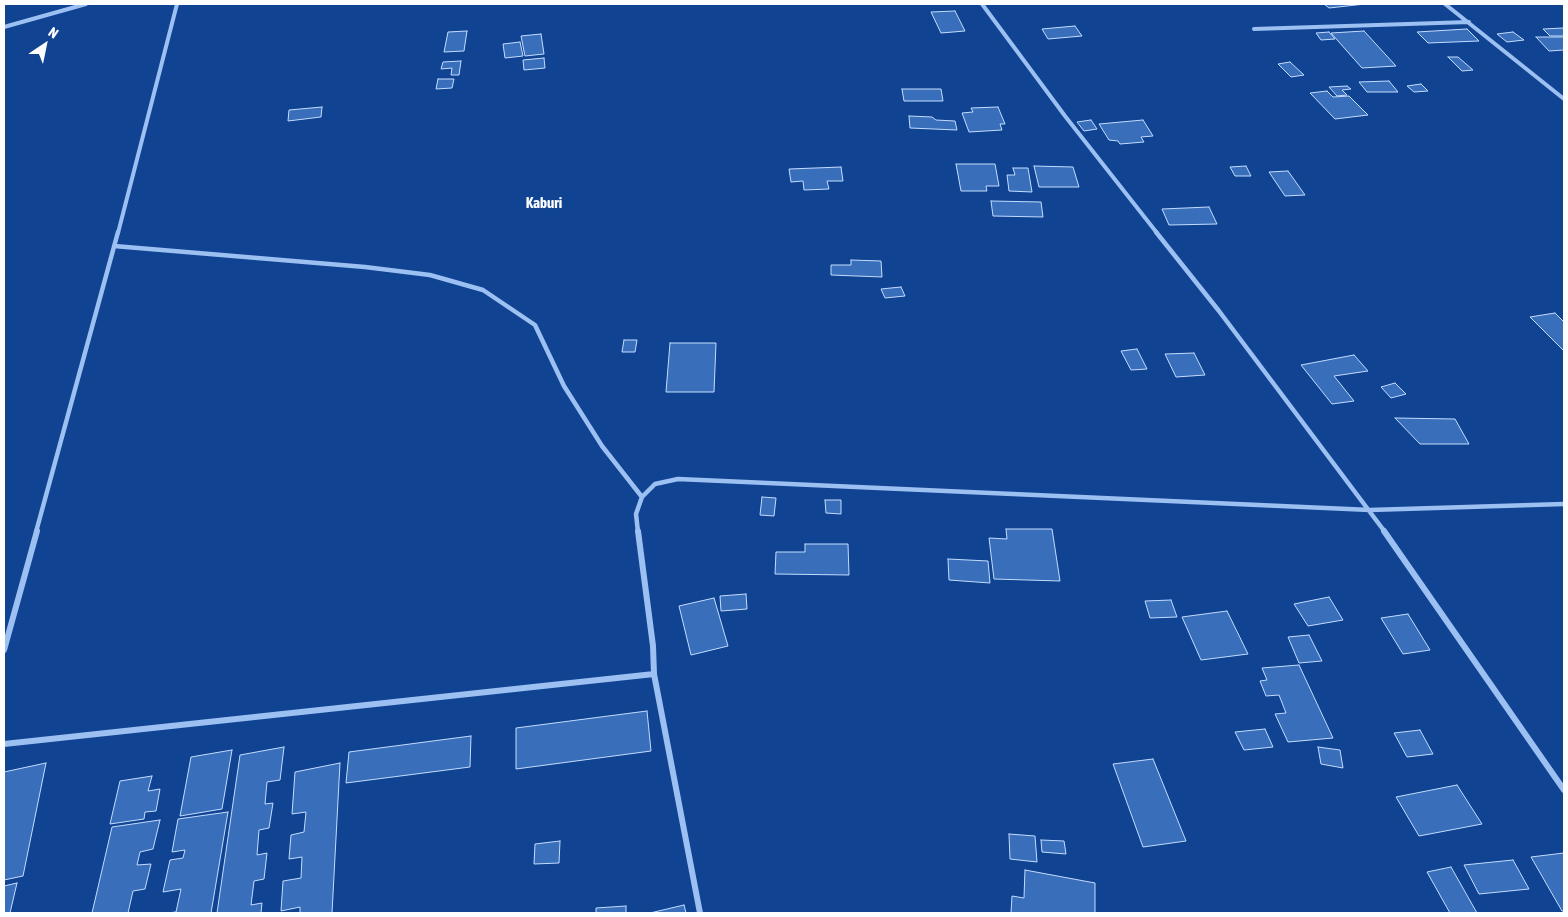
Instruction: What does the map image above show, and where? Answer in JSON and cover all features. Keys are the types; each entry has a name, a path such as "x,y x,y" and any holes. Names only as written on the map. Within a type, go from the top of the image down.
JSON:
{"street":[{"path":"4,27 86,4"},
{"path":"4,650 145,134 177,4"},
{"path":"982,4 1065,116 1219,311 1370,510 1564,790"},
{"path":"1445,4 1564,99"},
{"path":"1254,29 1469,22"},
{"path":"114,246 365,267 430,275 483,290 535,325 564,386 602,446 642,497"},
{"path":"700,913 654,674 653,646 636,514 642,497 655,484 678,479 1370,510 1564,504"},
{"path":"4,744 654,674"}],"building":[{"path":"1324,4 1365,4 1329,8"},
{"path":"955,11 965,31 941,33 931,12"},
{"path":"1075,26 1082,36 1048,39 1042,29"},
{"path":"1564,28 1564,36 1550,36 1543,29"},
{"path":"1467,29 1479,41 1428,43 1417,32"},
{"path":"467,31 464,51 444,52 448,32"},
{"path":"1364,31 1396,66 1362,68 1331,33"},
{"path":"1329,32 1335,39 1321,40 1316,33"},
{"path":"1513,32 1524,40 1507,42 1497,34"},
{"path":"541,34 544,54 525,56 521,36"},
{"path":"1536,37 1564,37 1564,50 1549,51"},
{"path":"520,42 523,56 505,58 503,44"},
{"path":"1448,57 1458,57 1473,70 1462,71"},
{"path":"544,58 545,68 524,70 523,60"},
{"path":"461,61 459,75 451,75 452,68 441,69 443,62"},
{"path":"1290,62 1304,75 1291,77 1278,64"},
{"path":"438,79 454,79 452,88 436,89"},
{"path":"1389,81 1398,92 1367,92 1359,82"},
{"path":"1421,84 1428,91 1414,92 1407,86"},
{"path":"1347,86 1351,89 1342,90 1347,95 1337,96 1329,87"},
{"path":"902,89 941,89 943,101 904,101"},
{"path":"1327,91 1333,97 1349,96 1368,115 1335,119 1310,93"},
{"path":"322,107 321,117 288,121 289,110"},
{"path":"998,107 1005,124 1000,124 1002,130 969,132 962,113 973,112 971,108"},
{"path":"909,116 955,121 957,130 910,128"},
{"path":"1091,120 1097,129 1084,131 1077,122"},
{"path":"1143,120 1153,136 1141,137 1144,142 1120,144 1118,141 1109,140 1099,124"},
{"path":"956,164 995,164 999,186 986,186 987,191 961,191"},
{"path":"1034,166 1073,167 1079,187 1039,187"},
{"path":"1246,166 1251,176 1235,176 1230,167"},
{"path":"841,167 843,181 827,181 829,189 804,190 803,181 791,182 789,169"},
{"path":"1013,168 1028,168 1032,192 1009,191 1007,175 1015,175"},
{"path":"1288,171 1305,195 1285,196 1269,172"},
{"path":"991,201 1041,202 1043,217 993,216"},
{"path":"1209,207 1217,224 1169,225 1162,209"},
{"path":"851,260 881,261 882,277 831,275 831,265 851,265"},
{"path":"901,287 905,296 885,298 881,289"},
{"path":"1555,313 1564,322 1564,351 1530,317"},
{"path":"624,340 637,340 635,352 622,352"},
{"path":"670,343 716,343 714,392 666,392"},
{"path":"1137,349 1147,369 1131,370 1121,351"},
{"path":"1194,353 1205,375 1176,377 1165,354"},
{"path":"1354,355 1368,371 1334,376 1354,401 1332,404 1301,365"},
{"path":"1395,383 1406,394 1391,398 1381,387"},
{"path":"1395,418 1455,419 1469,444 1420,444"},
{"path":"762,497 776,498 774,516 760,515"},
{"path":"825,500 841,500 841,514 826,513"},
{"path":"1006,529 1052,529 1060,581 994,579 989,538 1007,539"},
{"path":"805,544 848,544 849,575 775,574 776,552 805,552"},
{"path":"948,559 988,561 990,583 949,580"},
{"path":"746,594 747,609 721,611 720,596"},
{"path":"1329,597 1343,620 1308,626 1294,604"},
{"path":"714,598 728,646 691,655 679,606"},
{"path":"1171,600 1177,617 1150,618 1145,601"},
{"path":"1227,611 1248,654 1201,660 1182,617"},
{"path":"1408,614 1430,650 1403,654 1381,618"},
{"path":"1309,635 1322,661 1299,663 1288,637"},
{"path":"1299,665 1333,738 1288,742 1275,714 1286,713 1279,695 1266,696 1260,681 1267,680 1262,668"},
{"path":"647,711 651,751 516,769 516,728"},
{"path":"1265,729 1273,747 1244,750 1235,732"},
{"path":"1420,730 1433,754 1407,757 1394,733"},
{"path":"471,736 470,767 346,783 349,752"},
{"path":"284,747 280,780 267,782 265,804 273,803 269,828 259,830 257,855 267,853 264,879 254,881 251,905 262,903 261,913 217,913 240,755"},
{"path":"1318,747 1340,750 1343,768 1321,764"},
{"path":"232,750 222,809 180,816 191,757"},
{"path":"1153,759 1186,841 1143,847 1113,764"},
{"path":"46,763 23,876 4,880 4,772"},
{"path":"340,763 332,913 300,913 300,907 281,911 283,881 301,878 302,857 289,859 291,835 304,832 306,812 292,814 295,772"},
{"path":"152,776 148,791 160,789 156,811 145,812 144,819 110,824 120,781"},
{"path":"1457,785 1482,824 1419,836 1396,797"},
{"path":"228,812 211,913 167,913 176,912 181,889 163,892 170,860 183,858 185,850 172,852 178,819"},
{"path":"160,820 153,849 140,852 137,865 151,864 145,889 133,891 128,913 92,913 112,827"},
{"path":"1009,834 1035,836 1037,862 1010,859"},
{"path":"1041,840 1064,841 1066,854 1042,852"},
{"path":"560,841 559,863 534,864 535,844"},
{"path":"1564,853 1564,911 1562,911 1531,857"},
{"path":"1513,860 1529,889 1479,894 1464,865"},
{"path":"1451,867 1477,913 1450,913 1427,872"},
{"path":"1025,870 1095,883 1095,913 1011,913 1012,896 1024,898"},
{"path":"17,883 10,913 4,913 4,886"},
{"path":"684,905 686,913 650,913"},
{"path":"626,906 626,913 596,913 596,908"}],"district":[{"name":"Kaburi","path":"544,203"}]}
